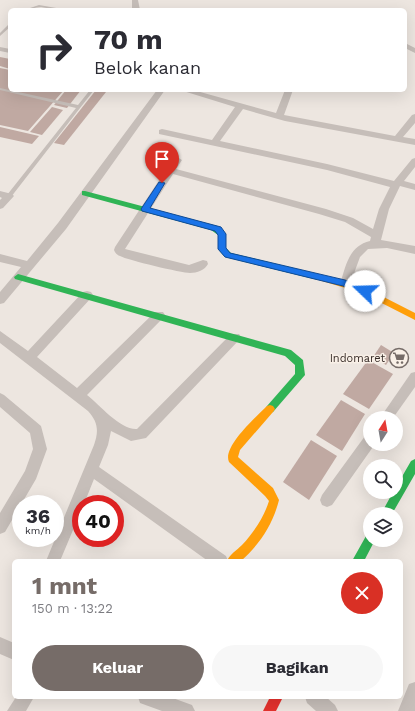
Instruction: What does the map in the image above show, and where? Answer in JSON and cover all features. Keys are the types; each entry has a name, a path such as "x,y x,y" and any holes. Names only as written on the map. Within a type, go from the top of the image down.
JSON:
{"main road":[{"path":"85,193 218,229 222,234 222,249 228,255 345,284 365,291 415,317"},
{"path":"18,277 235,337 289,353 298,359 301,363 302,371 294,384 235,448 233,459 269,492 274,503 269,516 235,559"},
{"path":"390,507 414,470"},
{"path":"359,559 366,547"},
{"path":"269,711 276,699"}],"street":[{"path":"0,300 56,234 160,92"},
{"path":"191,92 279,116 415,142"},
{"path":"279,116 288,92"},
{"path":"214,143 240,105"},
{"path":"397,139 415,117"},
{"path":"162,132 415,187"},
{"path":"177,160 119,250 121,253 190,269 197,268 203,264"},
{"path":"345,284 358,251 376,240 385,204 397,183 414,165"},
{"path":"170,170 322,211 349,220 376,240 415,250"},
{"path":"0,206 4,195"},
{"path":"0,258 29,265"},
{"path":"29,358 87,296"},
{"path":"78,395 158,315"},
{"path":"0,336 78,395 103,417 130,435 137,436 141,434 235,337"},
{"path":"391,411 415,377"},
{"path":"0,399 36,430 40,449 31,474 0,527"},
{"path":"54,559 104,437 106,428 103,417"},
{"path":"327,500 363,450"},
{"path":"91,469 218,559"},
{"path":"0,645 12,651"},
{"path":"407,711 415,690"},
{"path":"16,711 25,699"},
{"path":"152,699 186,711"},
{"path":"315,699 329,711"}],"lane":[{"path":"32,8 39,6 50,8"},
{"path":"0,35 8,27"},
{"path":"13,92 79,107"},
{"path":"4,195 90,92"}],"building":[{"path":"0,57 8,59 8,68 0,66"},
{"path":"0,68 8,70 8,92 62,92 28,131 0,125"},
{"path":"64,92 79,92 67,108 54,105"},
{"path":"94,92 106,92 64,145 54,143"},
{"path":"52,107 63,110 42,135 30,132"},
{"path":"0,127 39,136 32,144 0,137"},
{"path":"381,345 394,353 386,365 373,357"},
{"path":"368,360 393,374 369,409 343,394"},
{"path":"341,400 363,413 363,417 342,451 316,435"},
{"path":"311,440 337,456 309,500 283,482"}],"traffic: fast":[{"path":"85,193 214,228 222,234 222,249 228,255 318,277"},
{"path":"18,277 288,353 300,363 300,375 270,409"},
{"path":"390,507 415,464"},
{"path":"359,559 366,547"}],"traffic: slow":[{"path":"318,277 365,291 415,317"},
{"path":"235,559 253,541 264,525 272,509 274,500 269,492 233,459 235,448 270,409"}],"traffic: jam":[{"path":"269,711 276,699"}],"place":[{"name":"Indomaret","path":"399,358"}],"route":[{"path":"162,183 145,209 218,229 222,234 222,249 228,255 345,284 365,291"}]}
